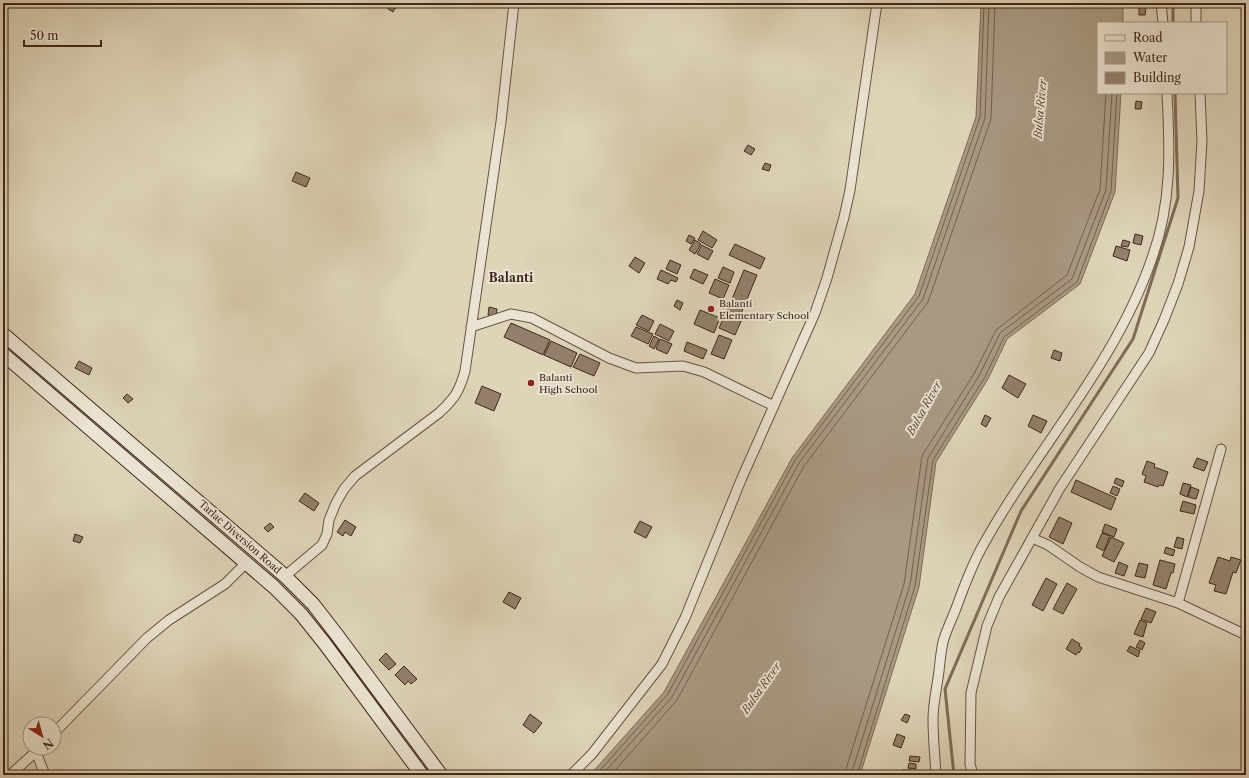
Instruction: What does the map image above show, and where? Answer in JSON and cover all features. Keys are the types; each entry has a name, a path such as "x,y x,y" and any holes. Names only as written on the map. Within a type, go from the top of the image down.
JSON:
{"main road":[{"name":"Tarlac Diversion Road","path":"3,334 285,576 313,604 441,775"},
{"name":"Tarlac Diversion Road","path":"3,354 274,587 301,614 422,775"},
{"path":"246,563 256,551"},
{"path":"274,587 285,576"}],"street":[{"path":"285,576 322,545 327,534 329,520 336,503 344,489 355,476 439,413 451,402 459,390 465,371 501,122 514,3"},
{"path":"571,775 592,754 662,664 685,618 741,480 815,313 827,278 850,190 877,3"},
{"path":"1161,3 1162,22"},
{"path":"1196,3 1196,22"},
{"path":"936,775 933,718 943,643 967,579 981,549 1018,489 1097,372 1141,287 1153,258 1167,199 1169,168 1167,94"},
{"path":"973,775 970,764 970,693 987,626 999,597 1060,488 1149,353 1178,284 1189,247 1200,191 1202,141 1200,94"},
{"path":"471,327 511,314 532,318 609,358 636,368 683,366 704,372 774,406"},
{"path":"1178,603 1220,449"},
{"path":"1032,538 1048,546 1098,577 1178,603 1246,635"},
{"path":"62,725 146,638 169,620 225,584 246,563"},
{"path":"10,775 31,756"},
{"path":"40,756 45,775"}],"water":[{"name":"Bulsa River","path":"981,3 1123,3 1123,22 1097,22 1097,94 1121,94 1115,192 1080,284 1007,339 988,379 936,462 919,587 860,775 590,775 664,692 792,458 915,294 976,117"}],"building":[{"path":"391,3 397,5 393,12 388,9"},
{"path":"1139,7 1146,7 1145,15 1139,15"},
{"path":"1136,101 1142,102 1141,109 1135,109"},
{"path":"748,145 755,149 751,155 744,151"},
{"path":"765,163 771,165 769,171 762,169"},
{"path":"296,172 310,178 306,187 292,181"},
{"path":"703,231 717,240 712,248 698,240"},
{"path":"1135,234 1143,236 1141,245 1133,243"},
{"path":"689,235 695,238 691,244 686,241"},
{"path":"695,240 701,244 695,254 689,250"},
{"path":"1123,240 1130,242 1128,247 1121,246"},
{"path":"735,244 765,258 760,269 729,255"},
{"path":"702,245 713,251 708,260 697,254"},
{"path":"1116,246 1130,250 1127,261 1113,256"},
{"path":"635,257 645,263 639,273 629,266"},
{"path":"670,260 681,265 677,274 666,269"},
{"path":"723,267 734,272 730,283 718,278"},
{"path":"694,269 708,275 703,284 690,278"},
{"path":"661,270 678,278 676,282 671,280 668,284 657,279"},
{"path":"744,270 757,275 740,316 727,311"},
{"path":"715,279 729,285 723,299 709,293"},
{"path":"677,300 683,303 680,310 674,306"},
{"path":"489,307 497,309 496,316 488,315"},
{"path":"700,310 720,318 714,333 694,324"},
{"path":"726,312 742,319 735,335 719,328"},
{"path":"642,315 654,321 649,331 636,325"},
{"path":"511,323 550,340 543,355 504,337"},
{"path":"660,324 674,331 669,341 655,334"},
{"path":"636,327 653,334 648,344 631,336"},
{"path":"719,335 732,340 724,359 711,354"},
{"path":"654,336 659,339 654,349 649,346"},
{"path":"660,339 672,344 667,354 656,349"},
{"path":"551,341 577,353 571,367 544,355"},
{"path":"687,342 707,350 703,359 684,351"},
{"path":"1054,350 1062,353 1060,361 1051,358"},
{"path":"580,354 600,363 594,376 573,367"},
{"path":"79,361 92,368 89,375 75,368"},
{"path":"1009,375 1026,384 1018,398 1002,388"},
{"path":"482,386 501,394 494,411 475,403"},
{"path":"127,394 133,399 128,403 123,398"},
{"path":"985,415 991,418 986,427 981,424"},
{"path":"1033,415 1047,421 1041,433 1028,426"},
{"path":"1197,458 1208,462 1204,471 1193,467"},
{"path":"1147,461 1155,464 1154,467 1168,472 1163,486 1159,485 1158,487 1144,482 1146,476 1142,474"},
{"path":"1116,478 1124,481 1122,487 1114,483"},
{"path":"1076,480 1116,498 1111,510 1071,492"},
{"path":"1183,483 1191,485 1187,497 1180,494"},
{"path":"1113,486 1120,489 1117,496 1110,493"},
{"path":"1191,487 1199,490 1196,499 1188,497"},
{"path":"305,493 319,503 314,511 299,501"},
{"path":"1183,501 1196,505 1194,514 1180,511"},
{"path":"1059,517 1072,523 1063,544 1049,537"},
{"path":"345,520 356,527 351,536 345,532 343,536 337,532"},
{"path":"640,521 652,527 646,538 634,532"},
{"path":"270,523 274,527 268,532 264,528"},
{"path":"1105,524 1117,529 1114,537 1102,532"},
{"path":"1102,533 1110,536 1104,551 1096,547"},
{"path":"75,534 83,537 80,543 73,541"},
{"path":"1111,537 1124,543 1114,562 1102,556"},
{"path":"1177,537 1184,539 1182,549 1174,547"},
{"path":"1166,547 1175,550 1173,556 1164,553"},
{"path":"1218,557 1230,561 1231,557 1241,560 1236,573 1233,572 1226,594 1214,591 1216,585 1209,583"},
{"path":"1160,560 1175,564 1166,589 1153,585"},
{"path":"1119,562 1128,566 1124,576 1115,573"},
{"path":"1139,563 1148,565 1145,578 1135,576"},
{"path":"1046,578 1057,584 1043,611 1032,605"},
{"path":"1067,583 1077,589 1063,614 1053,609"},
{"path":"509,592 521,598 515,609 503,602"},
{"path":"1146,608 1156,612 1151,623 1141,619"},
{"path":"1140,620 1147,623 1143,637 1134,634"},
{"path":"1072,639 1080,644 1079,646 1082,648 1076,655 1066,649"},
{"path":"1140,640 1145,643 1142,650 1136,647"},
{"path":"1130,646 1140,651 1138,657 1127,651"},
{"path":"386,653 396,664 389,670 379,660"},
{"path":"404,666 417,679 411,684 408,681 405,685 395,675"},
{"path":"530,714 542,723 534,733 523,725"},
{"path":"905,714 910,716 907,723 901,720"},
{"path":"897,734 905,737 901,748 893,745"},
{"path":"910,756 920,757 919,762 909,761"},
{"path":"909,763 916,764 916,769 908,768"},
{"path":"902,770 911,770 911,775 902,775"}],"waterway":[{"path":"1173,3 1173,22"},
{"path":"954,775 945,689 1021,511 1133,339 1178,198 1175,94"}],"place":[{"name":"Balanti Elementary School","path":"711,309"},
{"name":"Balanti High School","path":"531,383"}],"district":[{"name":"Balanti","path":"511,277"}]}
